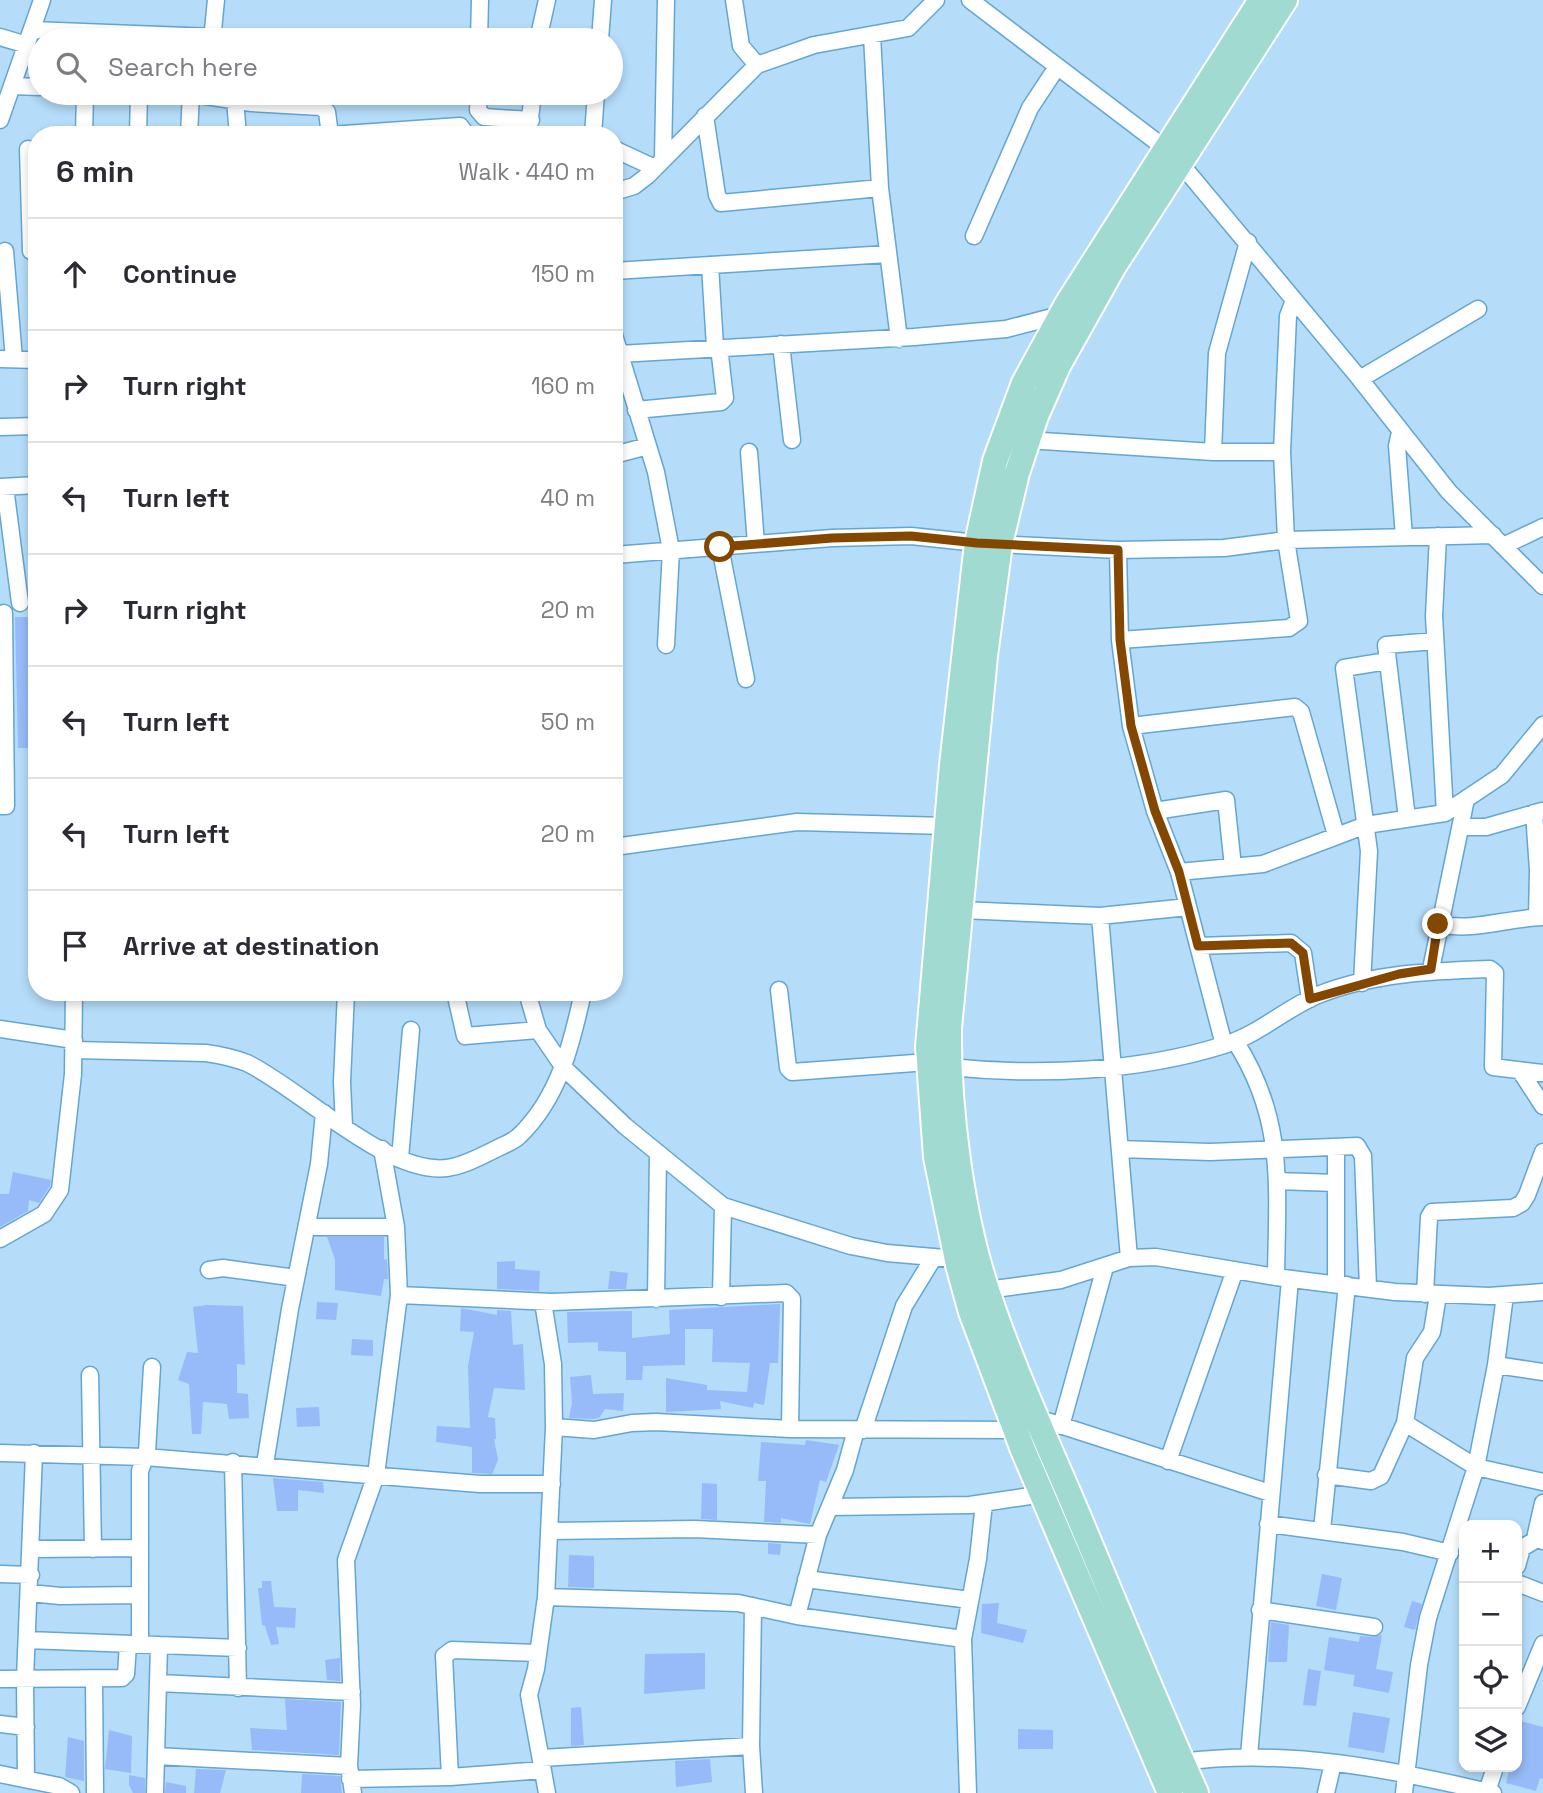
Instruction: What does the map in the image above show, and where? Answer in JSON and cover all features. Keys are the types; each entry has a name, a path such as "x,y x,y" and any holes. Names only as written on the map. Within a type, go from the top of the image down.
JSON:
{"main road":[{"path":"1170,1793 945,1258 936,1157 939,1064 949,1028 985,656 988,544 995,461 1024,383 1060,316 1285,0"},
{"path":"1196,1793 987,1290 968,1211 939,1064 932,981 946,826 988,544 1027,440 1064,355 1260,1"}],"street":[{"path":"32,28 43,0"},
{"path":"213,28 216,0"},
{"path":"479,28 480,0"},
{"path":"541,28 547,0"},
{"path":"601,28 603,0"},
{"path":"659,163 666,0"},
{"path":"734,0 741,46 757,65"},
{"path":"623,189 634,186 659,163 757,65 814,45 908,28 936,0"},
{"path":"970,0 987,6 1058,67 1174,156 1360,379 1448,492 1543,586"},
{"path":"872,35 880,188 899,339"},
{"path":"0,37 28,37"},
{"path":"0,117 28,40"},
{"path":"974,236 1030,108 1058,67"},
{"path":"12,86 28,87"},
{"path":"84,126 85,105"},
{"path":"138,126 139,105"},
{"path":"188,105 189,126"},
{"path":"235,105 237,126"},
{"path":"296,105 321,107 327,111 329,126"},
{"path":"478,105 478,110 484,117 522,126"},
{"path":"530,126 532,105"},
{"path":"594,126 595,105"},
{"path":"705,116 717,195 721,203 880,188"},
{"path":"623,152 659,163"},
{"path":"1213,452 1217,353 1248,242"},
{"path":"28,251 3,251 7,359 28,360"},
{"path":"623,270 888,254"},
{"path":"636,410 721,402 725,398 717,347 710,265"},
{"path":"1120,640 1296,625 1299,621 1286,540 1282,453 1288,316 1294,300"},
{"path":"1360,379 1478,309"},
{"path":"623,354 899,339 1006,329 1060,316"},
{"path":"780,344 792,440"},
{"path":"623,367 648,446 671,550 666,645"},
{"path":"0,427 28,426"},
{"path":"1400,432 1397,446 1404,537"},
{"path":"1027,440 1213,452 1282,453"},
{"path":"623,453 648,446"},
{"path":"749,452 756,544"},
{"path":"0,806 6,806 2,614 28,602 2,487 28,486"},
{"path":"623,554 911,536 988,544 1118,550 1224,548 1286,540 1438,536 1498,541 1543,527"},
{"path":"1438,536 1435,641 1445,813"},
{"path":"720,547 746,679"},
{"path":"1118,550 1120,640 1131,726 1155,811 1179,872 1198,946 1229,1043 1267,1108 1277,1150 1283,1278 1268,1524 1249,1756"},
{"path":"1407,818 1385,650 1389,643 1435,641"},
{"path":"1362,983 1369,882 1366,825 1344,668 1387,661"},
{"path":"1131,726 1295,707 1301,712 1336,835"},
{"path":"1179,872 1286,858 1336,835 1366,825 1445,813 1502,775 1542,727"},
{"path":"1431,969 1438,924 1462,827 1466,799"},
{"path":"1155,811 1226,800 1233,867"},
{"path":"1438,924 1468,927 1540,917 1538,812 1486,827 1462,827"},
{"path":"623,846 797,822 946,826"},
{"path":"961,910 1100,916 1188,908"},
{"path":"1100,916 1129,1258"},
{"path":"1198,946 1291,943 1303,953 1310,999"},
{"path":"779,990 788,1068 792,1072 939,1064 1020,1073 1114,1068 1229,1043 1259,1030 1310,999 1362,983 1431,969 1493,970 1493,1064 1499,1070 1543,1073"},
{"path":"0,1239 44,1214 60,1189 74,1045 74,1001"},
{"path":"344,1126 342,1082 346,1001"},
{"path":"457,1001 465,1036 538,1030"},
{"path":"530,1001 538,1030 564,1068 658,1154 723,1206 851,1246 945,1258"},
{"path":"0,1029 74,1045 224,1056 247,1064 382,1149 420,1166 445,1168 468,1163 518,1138 534,1119 564,1068 581,1001"},
{"path":"400,1158 411,1030"},
{"path":"1521,1072 1543,1106"},
{"path":"265,1464 296,1278 319,1164 324,1113"},
{"path":"1120,1149 1210,1152 1357,1146 1362,1150 1368,1288"},
{"path":"1322,1530 1341,1285 1336,1147"},
{"path":"351,1779 352,1692 346,1560 376,1475 399,1295 396,1227 382,1149"},
{"path":"1326,1475 1371,1481 1381,1476 1405,1423 1415,1358 1432,1332 1429,1217 1432,1212 1513,1208 1522,1203 1543,1152"},
{"path":"656,1299 658,1154"},
{"path":"1277,1181 1336,1183"},
{"path":"721,1297 723,1206"},
{"path":"307,1227 396,1227"},
{"path":"987,1290 1061,1279 1129,1258 1156,1257 1283,1278 1431,1295 1543,1292"},
{"path":"797,1616 817,1535 860,1430 904,1306 945,1258"},
{"path":"1061,1426 1105,1267"},
{"path":"209,1270 223,1268 296,1278"},
{"path":"1168,1461 1235,1270"},
{"path":"399,1295 543,1302 784,1293 792,1299 790,1429"},
{"path":"1404,1793 1419,1665 1429,1618 1476,1467 1496,1365 1505,1295"},
{"path":"543,1302 553,1364 552,1484 546,1597 529,1695 547,1793"},
{"path":"1496,1365 1543,1372"},
{"path":"0,1679 94,1679 124,1676 134,1644 140,1595 140,1471 145,1457 152,1367"},
{"path":"90,1375 93,1549"},
{"path":"1038,1418 1270,1493"},
{"path":"554,1427 594,1430 656,1422 790,1429 1016,1430"},
{"path":"1405,1423 1476,1467 1543,1482"},
{"path":"0,1452 265,1464 480,1484 552,1484"},
{"path":"34,1454 25,1679 26,1727 14,1781 59,1786 71,1793"},
{"path":"233,1462 238,1688"},
{"path":"830,1507 984,1503 1043,1494"},
{"path":"968,1793 963,1639 984,1503"},
{"path":"1522,1548 1540,1540 1543,1503"},
{"path":"1268,1524 1403,1542 1450,1553"},
{"path":"550,1531 695,1529 817,1535"},
{"path":"31,1549 140,1548"},
{"path":"0,1574 31,1575"},
{"path":"806,1579 970,1600"},
{"path":"1522,1585 1543,1593"},
{"path":"30,1593 60,1596 140,1595"},
{"path":"546,1597 738,1603 797,1616 963,1639"},
{"path":"753,1606 751,1746 754,1793"},
{"path":"1260,1610 1374,1627"},
{"path":"27,1640 238,1648"},
{"path":"1522,1694 1543,1644"},
{"path":"155,1793 159,1645"},
{"path":"450,1777 444,1656 452,1650 538,1653"},
{"path":"1522,1660 1534,1663"},
{"path":"94,1679 95,1793"},
{"path":"158,1683 352,1692"},
{"path":"0,1724 26,1727"},
{"path":"156,1756 351,1779 450,1777 542,1764 751,1746"},
{"path":"1182,1762 1249,1756 1333,1763 1408,1772 1490,1792 1494,1772"},
{"path":"1326,1793 1333,1763"}],"building":[{"path":"15,617 28,617 28,748 18,748"},
{"path":"13,1172 51,1180 50,1186 39,1203 29,1200 28,1211 0,1227 0,1194 9,1194"},
{"path":"327,1237 384,1237 384,1260 387,1259 388,1279 384,1279 381,1296 335,1290 335,1259"},
{"path":"515,1261 515,1269 540,1271 539,1291 497,1289 497,1262"},
{"path":"610,1271 628,1273 626,1289 608,1289"},
{"path":"317,1302 338,1303 336,1320 316,1319"},
{"path":"780,1304 778,1363 770,1363 764,1405 754,1403 753,1408 720,1401 721,1409 666,1412 666,1378 707,1385 707,1390 747,1392 750,1363 712,1362 713,1329 685,1329 685,1365 643,1366 642,1380 626,1380 626,1352 598,1351 598,1342 568,1343 567,1312 632,1311 632,1338 670,1334 669,1310"},
{"path":"243,1306 245,1365 237,1364 237,1393 248,1394 249,1418 229,1419 227,1404 203,1402 201,1434 192,1434 189,1384 178,1380 187,1352 198,1353 193,1307"},
{"path":"461,1308 497,1315 497,1310 511,1311 513,1345 523,1344 525,1390 494,1388 488,1417 495,1418 494,1439 498,1460 492,1474 472,1473 472,1447 436,1442 437,1426 470,1428 468,1366 474,1332 460,1331"},
{"path":"352,1339 373,1340 373,1356 351,1355"},
{"path":"591,1375 593,1394 624,1393 623,1411 605,1409 599,1418 569,1418 572,1403 570,1377"},
{"path":"319,1407 320,1426 297,1427 296,1408"},
{"path":"806,1440 839,1445 826,1482 820,1480 810,1524 781,1518 781,1523 764,1522 766,1481 758,1481 761,1442 805,1445"},
{"path":"273,1478 323,1482 324,1493 298,1490 298,1511 277,1511"},
{"path":"702,1483 717,1484 717,1520 701,1519"},
{"path":"768,1543 781,1544 780,1555 768,1554"},
{"path":"569,1555 594,1556 594,1588 568,1587"},
{"path":"1322,1574 1342,1578 1336,1610 1316,1606"},
{"path":"262,1581 271,1581 274,1607 296,1608 295,1628 276,1627 279,1644 271,1645 265,1626 262,1625 258,1588 262,1588"},
{"path":"1412,1601 1422,1604 1415,1630 1404,1627"},
{"path":"999,1603 997,1623 1027,1630 1023,1643 981,1633 982,1604"},
{"path":"1271,1622 1289,1625 1287,1662 1268,1662"},
{"path":"1382,1635 1376,1669 1393,1672 1389,1693 1353,1686 1355,1675 1324,1670 1329,1637 1359,1642 1360,1636"},
{"path":"705,1653 705,1689 644,1694 645,1654"},
{"path":"340,1658 340,1681 327,1680 325,1660"},
{"path":"1308,1669 1321,1671 1316,1706 1303,1705"},
{"path":"285,1699 341,1702 339,1755 252,1750 250,1728 287,1730"},
{"path":"581,1707 584,1745 571,1746 571,1708"},
{"path":"1353,1712 1390,1718 1384,1753 1348,1747"},
{"path":"1522,1721 1543,1727 1543,1779 1540,1778 1536,1791 1506,1783 1509,1772 1522,1772"},
{"path":"1018,1729 1053,1730 1053,1749 1018,1749"},
{"path":"109,1730 132,1736 131,1773 105,1769"},
{"path":"68,1737 84,1741 84,1781 65,1777"},
{"path":"710,1759 712,1782 676,1787 675,1761"},
{"path":"196,1769 226,1770 220,1793 194,1793"},
{"path":"302,1774 340,1776 342,1793 301,1793"},
{"path":"129,1775 145,1778 145,1793 133,1793 129,1785"},
{"path":"166,1782 186,1786 186,1793 165,1793"}],"route":[{"path":"720,547 832,538 911,536 977,543 1118,550 1120,640 1131,726 1155,811 1179,872 1198,946 1291,943 1303,953 1310,999 1320,994 1399,974 1431,969 1438,924"}]}
